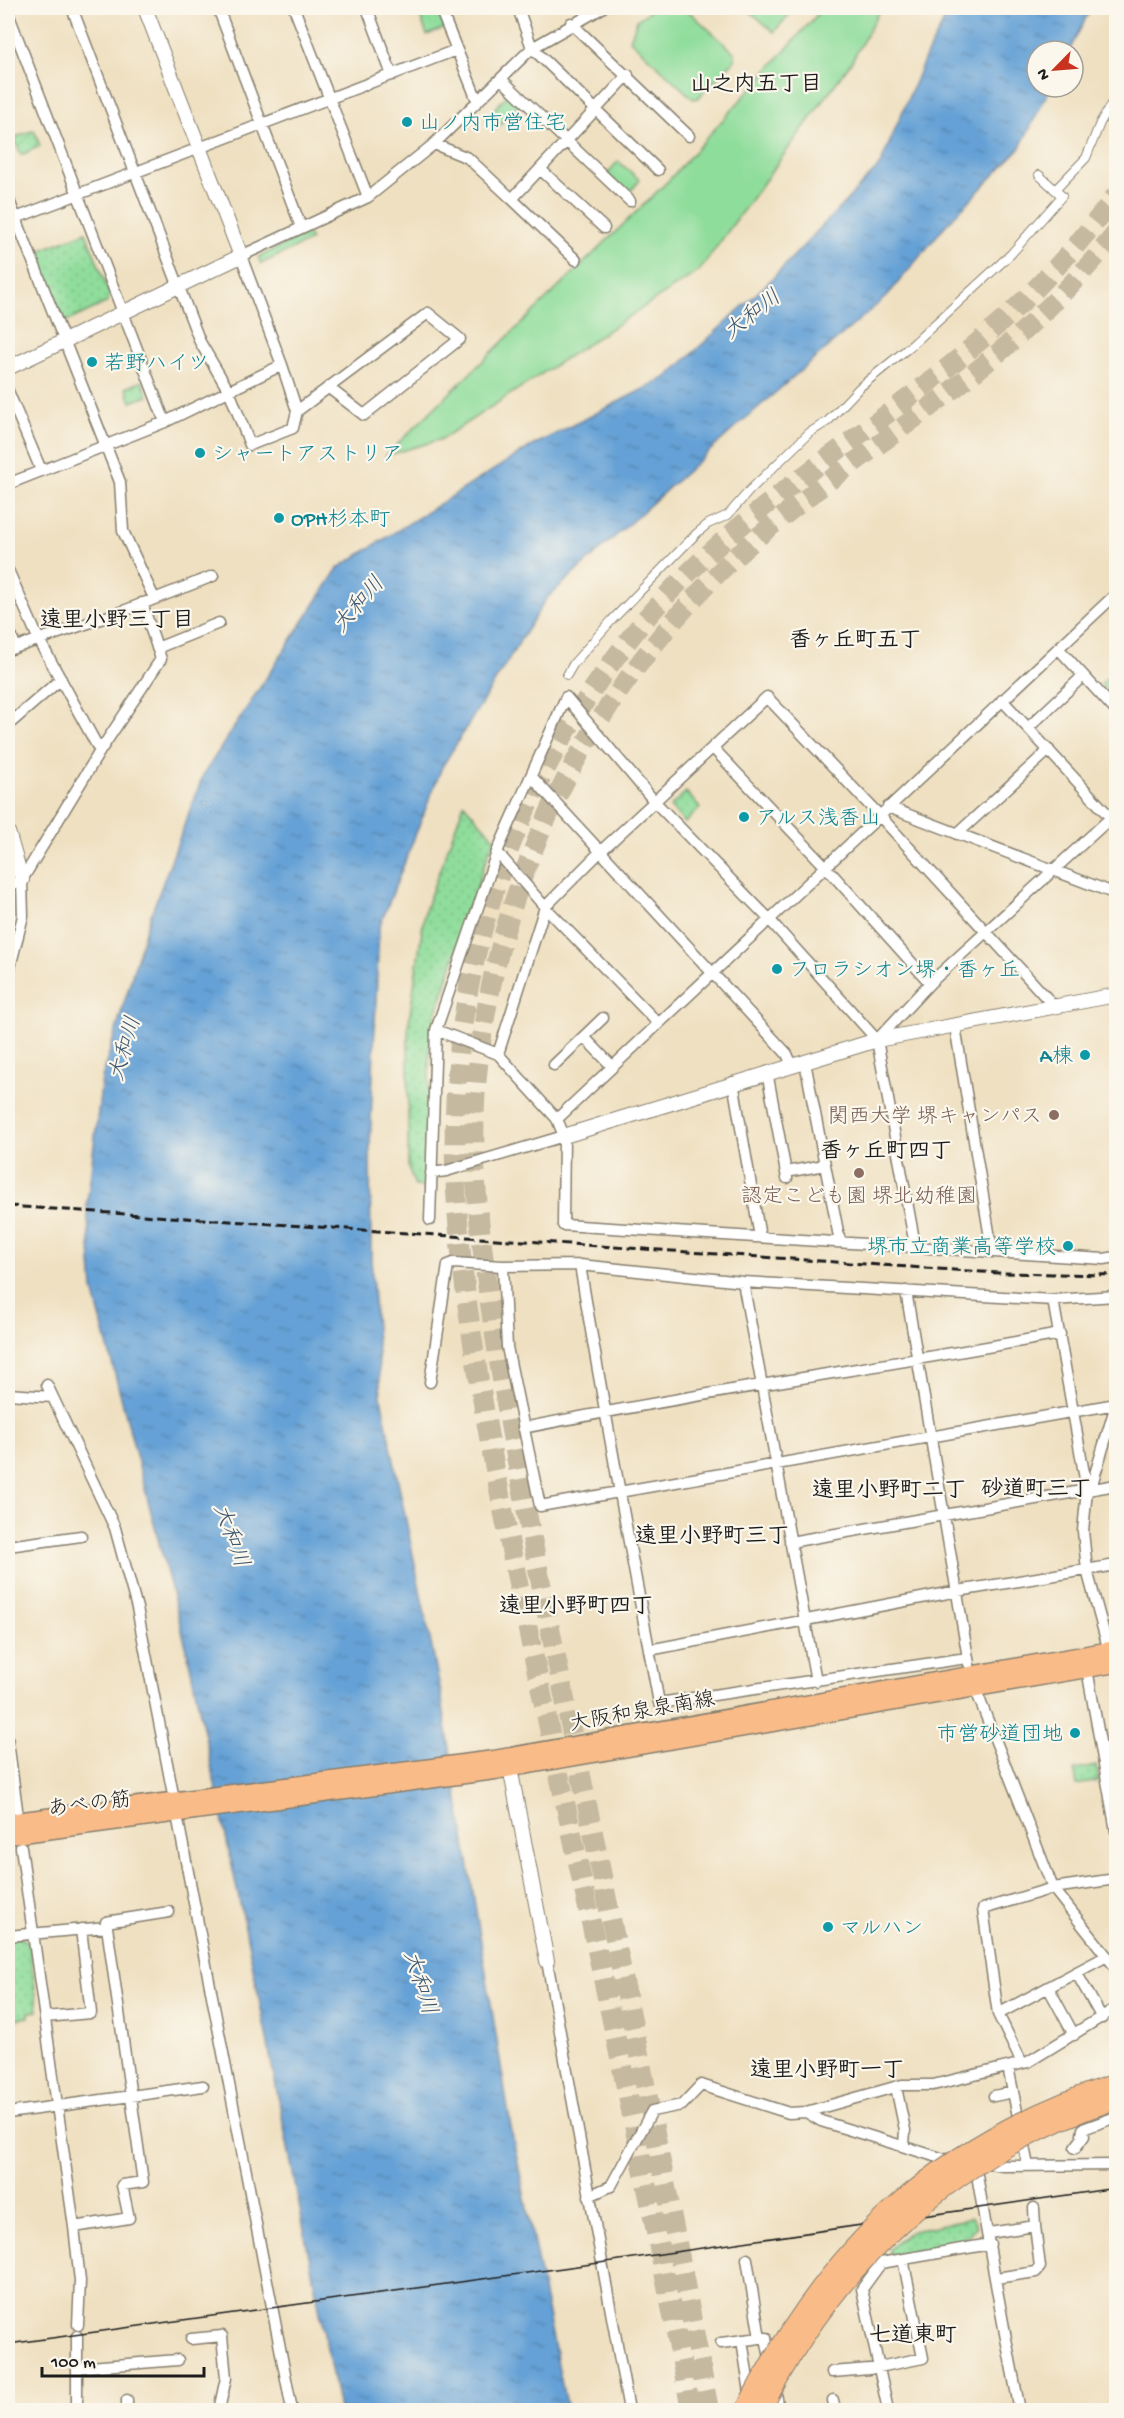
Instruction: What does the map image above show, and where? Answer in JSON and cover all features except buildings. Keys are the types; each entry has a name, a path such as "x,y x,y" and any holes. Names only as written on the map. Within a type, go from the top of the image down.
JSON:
{"highway":[{"path":"746,2410 789,2331 834,2269 883,2217 915,2189 973,2148 1015,2124 1058,2104 1116,2084"},
{"path":"762,2410 801,2339 838,2288 871,2251 925,2200 956,2177 1022,2137 1116,2100"}],"main road":[{"name":"大阪和泉泉南線","path":"182,1806 504,1767 1114,1655"},
{"name":"大阪和泉泉南線","path":"974,1682 1087,1669 1114,1655"},
{"name":"あべの筋","path":"12,1816 182,1806"},
{"name":"あべの筋","path":"8,1836 182,1806"}],"street":[{"path":"72,8 200,342 230,393 250,445 293,428 297,411 242,256 145,8"},
{"path":"218,8 301,227"},
{"path":"294,8 368,196"},
{"path":"367,8 392,75"},
{"path":"440,8 477,100"},
{"path":"518,8 532,48 658,170"},
{"path":"8,368 368,196 434,144 532,48 598,9"},
{"path":"8,13 165,422"},
{"path":"571,23 628,75 689,136"},
{"path":"11,220 456,50"},
{"path":"512,199 628,75"},
{"path":"501,79 630,201"},
{"path":"1055,190 1086,158 1100,123 1116,96"},
{"path":"434,144 468,158 576,260"},
{"path":"540,169 604,228"},
{"path":"567,675 574,663 612,620 697,533 708,524 728,515 750,490 809,433 828,421 860,387 912,345 1011,254 1062,196 1038,175"},
{"path":"8,198 11,220 120,482 123,531 154,598"},
{"path":"297,411 428,313 460,339 364,415 329,388"},
{"path":"8,484 165,422 230,393 282,365"},
{"path":"8,391 41,470"},
{"path":"8,570 38,638 99,751"},
{"path":"8,629 12,648 213,576"},
{"path":"557,1119 657,1022 713,973 768,918 1058,648 1115,598"},
{"path":"8,886 22,880 99,751 161,659 142,603"},
{"path":"157,648 219,623"},
{"path":"1058,648 1116,711"},
{"path":"1028,728 1083,676"},
{"path":"8,725 61,679"},
{"path":"430,1220 436,1030 497,852 566,697 655,802 768,918 877,1040 915,1245"},
{"path":"498,1054 545,907 601,851 767,697 1053,1005"},
{"path":"877,1040 930,983 1114,815 1002,700"},
{"path":"713,748 825,866 930,983"},
{"path":"957,834 1049,750"},
{"path":"531,776 798,1063 825,1165 840,1242"},
{"path":"888,807 1116,894"},
{"path":"8,832 22,880 23,916 8,975"},
{"path":"497,852 545,907 657,1022"},
{"path":"431,1173 446,1172 877,1040 1053,1005 1116,995"},
{"path":"554,1065 603,1018"},
{"path":"955,1026 992,1250"},
{"path":"436,1030 498,1054 557,1119 564,1136 562,1225 915,1245 1104,1259 1116,1257"},
{"path":"584,1037 612,1066"},
{"path":"767,1072 786,1175 825,1165"},
{"path":"734,1082 760,1237"},
{"path":"430,1382 448,1265 453,1263 503,1266 580,1265 743,1282 1053,1300 1116,1296"},
{"path":"580,1265 604,1412 659,1703 967,1658"},
{"path":"503,1266 507,1347 540,1506 1116,1405 1092,1484 1087,1490"},
{"path":"743,1282 816,1681"},
{"path":"906,1292 932,1437 943,1516 958,1591 967,1658 974,1682 1053,1888 1116,1968"},
{"path":"1053,1300 1071,1413 1087,1490 1083,1531 1087,1570 1114,1655"},
{"path":"523,1428 604,1412 918,1361 1059,1335"},
{"path":"47,1385 104,1501 118,1538 137,1608 182,1806 292,2410"},
{"path":"8,1394 52,1397"},
{"path":"790,1542 1116,1485"},
{"path":"8,1546 81,1536"},
{"path":"649,1650 804,1618 1116,1565"},
{"path":"1087,1669 1116,1831"},
{"path":"8,1741 12,1816"},
{"path":"1102,1749 1116,1747"},
{"path":"504,1767 547,1961 629,2410"},
{"path":"21,1847 80,2281 77,2331 77,2410"},
{"path":"1022,2063 998,2014 983,1909 1053,1888 1116,1879"},
{"path":"74,2227 129,2218 122,2184 143,2182 106,1922 169,1912"},
{"path":"8,1936 107,1927"},
{"path":"45,2017 91,2013 81,1929"},
{"path":"998,2014 1107,1956"},
{"path":"1076,1972 1101,2018"},
{"path":"1048,1987 1074,2035"},
{"path":"589,2196 611,2186 648,2112 682,2105 701,2085 789,2113 806,2112 896,2087 933,2085 1028,2062 1116,2008"},
{"path":"1008,2067 1028,2166"},
{"path":"8,2113 203,2086"},
{"path":"896,2087 905,2130 904,2146"},
{"path":"994,2096 1013,2092"},
{"path":"806,2112 822,2121 944,2159 1004,2166 1116,2165"},
{"path":"1075,2148 1084,2136 1083,2129 1116,2117"},
{"path":"975,2162 990,2238 997,2299 1020,2410"},
{"path":"996,2278 1036,2272 1040,2267 1034,2208"},
{"path":"888,2410 862,2289 880,2263 1035,2226"},
{"path":"747,2259 760,2338"},
{"path":"832,2372 879,2367 923,2358 903,2259"},
{"path":"191,2339 222,2336 226,2378 219,2410"},
{"path":"721,2343 766,2338 779,2410"},
{"path":"742,2340 752,2410"},
{"path":"77,2368 178,2360"}],"green space":[{"path":"417,8 437,8 445,28 427,35"},
{"path":"654,8 685,8 735,53 735,60 698,98 693,99 630,40 637,20"},
{"path":"746,8 795,8 774,32"},
{"path":"823,8 881,8 852,61 699,271 442,439 385,456 668,181"},
{"path":"510,92 522,102 497,128 486,118"},
{"path":"34,130 40,146 21,155 14,138"},
{"path":"618,161 640,180 628,194 607,175"},
{"path":"86,232 110,295 108,302 68,321 63,319 36,252"},
{"path":"308,234 311,240 261,264 258,257"},
{"path":"142,381 148,396 131,402 126,388"},
{"path":"1116,669 1116,700 1101,684"},
{"path":"686,792 700,808 685,823 670,807"},
{"path":"464,804 496,840 489,851 430,1033 426,1187 415,1186 408,1166 408,1028 425,910"},
{"path":"11,898 14,935 8,952 8,899"},
{"path":"1096,1766 1099,1781 1077,1785 1074,1770"},
{"path":"21,1937 29,1943 38,2011 29,2012 29,2017 8,2020 8,1939"},
{"path":"971,2218 977,2226 960,2244 890,2256 889,2249 909,2232"}],"water":[{"name":"大和川","path":"951,8 1091,8 1075,39 1025,39 1025,99 1045,99 1019,149 945,226 887,296 746,418 546,599 442,767 379,928 370,1146 371,1259 381,1397 440,1688 511,2128 567,2410 339,2410 247,1937 186,1646 93,1290 87,1204 102,1078 146,928 203,775 338,568 530,447 667,377 768,283 880,165 925,58"}],"tunnel":[{"path":"691,2410 624,2078 508,1533 470,1326 460,1248 455,1131 462,1028 474,965 490,903 512,842 538,783 569,727 604,673 643,622 679,582 718,545 801,478 928,383 990,332 1066,257 1116,195"},
{"path":"709,2410 613,1927 536,1559 499,1363 484,1259 475,1163 475,1098 486,1013 497,960 512,908 530,857 552,807 576,759 604,713 661,636 704,587 751,543 809,496 928,409 1021,333 1070,285 1116,233"}],"tram line":[{"path":"8,2344 599,2263 1116,2188"}],"railway":[{"path":"8,1206 998,1273 1116,1275"}],"place":[{"name":"山ノ内市営住宅","path":"407,122"},
{"name":"若野ハイツ","path":"92,362"},
{"name":"シャートアストリア","path":"200,453"},
{"name":"OPH杉本町","path":"279,518"},
{"name":"アルス浅香山","path":"744,817"},
{"name":"フロラシオン堺・香ヶ丘","path":"777,969"},
{"name":"A棟","path":"1085,1055"},
{"name":"関西大学 堺キャンパス","path":"1054,1115"},
{"name":"認定こども園 堺北幼稚園","path":"859,1173"},
{"name":"堺市立商業高等学校","path":"1068,1246"},
{"name":"市営砂道団地","path":"1075,1733"},
{"name":"マルハン","path":"828,1927"}],"district":[{"name":"山之内五丁目","path":"756,82"},
{"name":"遠里小野三丁目","path":"117,618"},
{"name":"香ヶ丘町五丁","path":"855,638"},
{"name":"香ヶ丘町四丁","path":"886,1149"},
{"name":"砂道町三丁","path":"1036,1487"},
{"name":"遠里小野町二丁","path":"889,1488"},
{"name":"遠里小野町三丁","path":"712,1534"},
{"name":"遠里小野町四丁","path":"576,1604"},
{"name":"遠里小野町一丁","path":"827,2068"},
{"name":"七道東町","path":"913,2333"}]}
